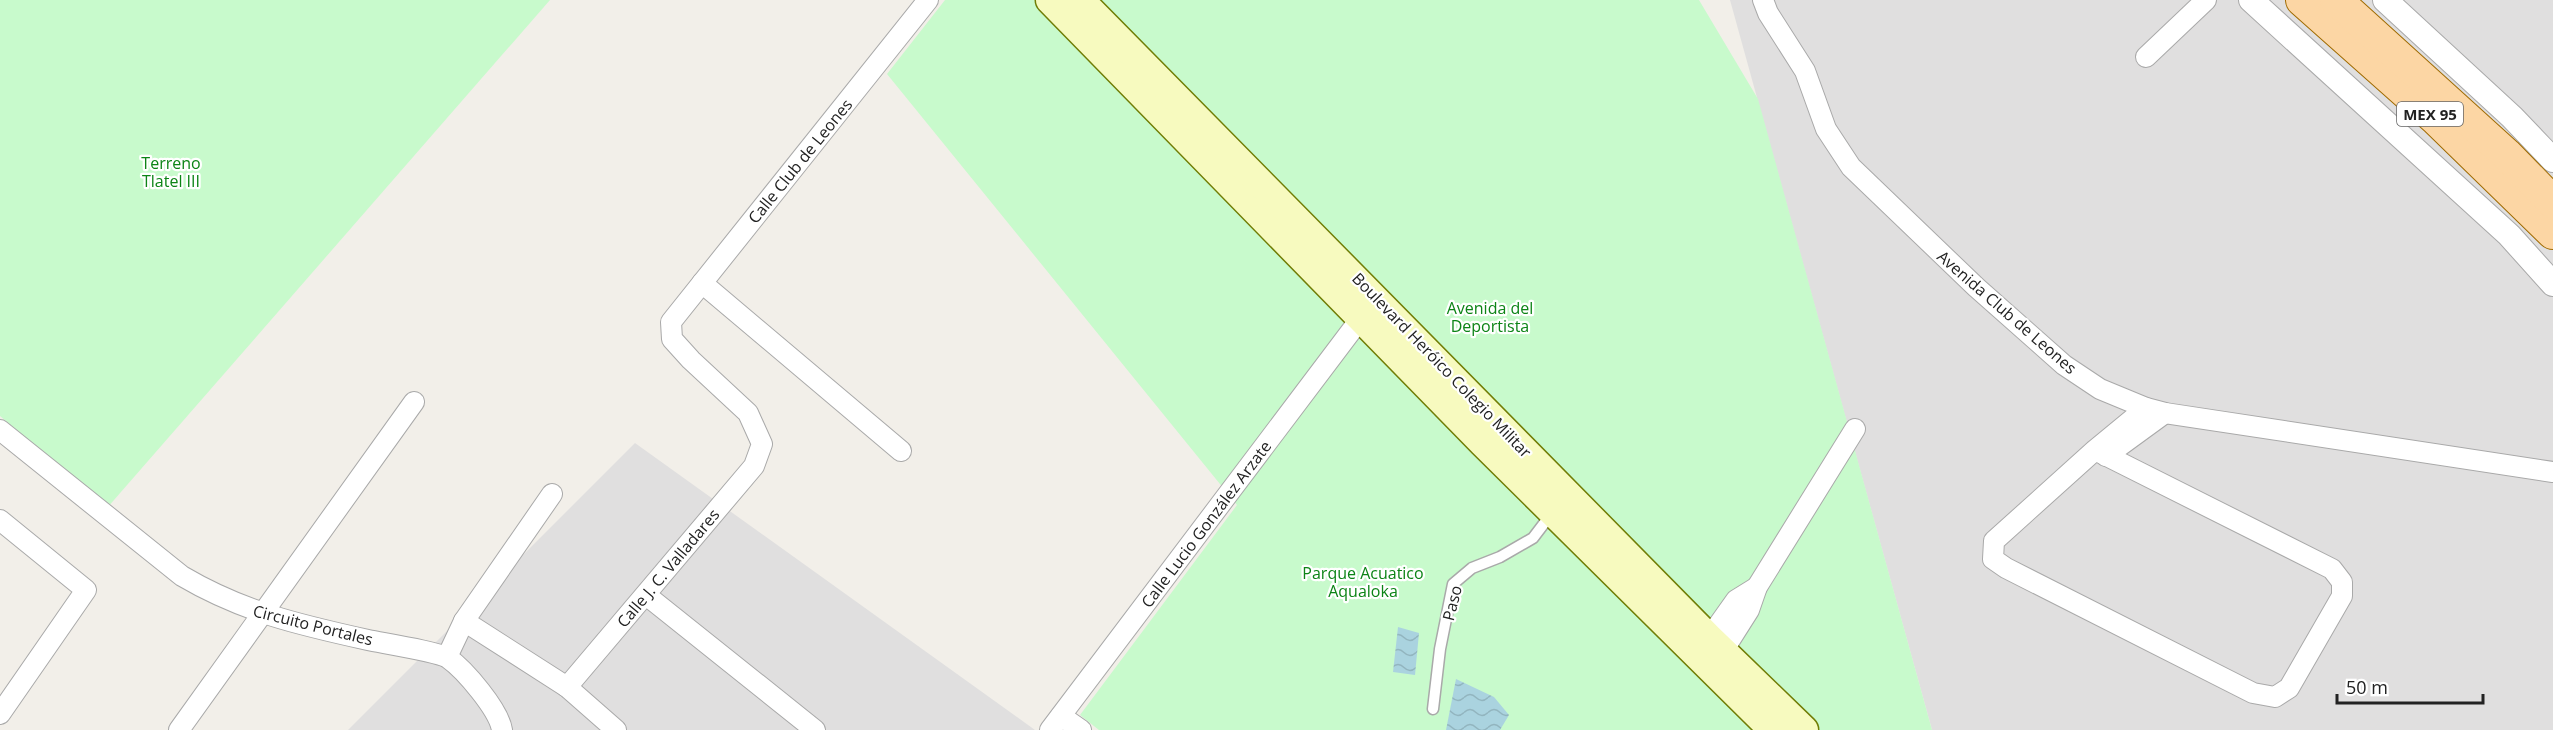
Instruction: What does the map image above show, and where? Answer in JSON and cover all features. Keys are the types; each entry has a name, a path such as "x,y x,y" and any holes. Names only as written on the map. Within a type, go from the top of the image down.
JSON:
{"main road":[{"name":"Boulevard Heróico Colegio Militar","path":"1050,0 1552,513 1773,730"},
{"name":"Boulevard Heróico Colegio Militar","path":"1080,0 1716,644 1804,730"},
{"name":"MEX 95","path":"2302,0 2436,119 2553,233"},
{"name":"MEX 95","path":"2336,0 2506,154 2553,202"}],"street":[{"name":"Calle Club de Leones","path":"762,444 748,413 672,339 671,322 928,0"},
{"name":"Avenida Club de Leones","path":"1762,0 1805,71 1826,129 1851,167 1976,287 2064,365 2100,389 2155,411 2553,472"},
{"path":"2146,57 2206,0"},
{"path":"2251,0 2500,228 2553,284"},
{"path":"2389,1 2512,117 2553,160"},
{"path":"702,283 901,451"},
{"name":"Calle Lucio González Arzate","path":"1056,723 1361,318"},
{"path":"179,730 414,402"},
{"path":"2100,453 2332,568 2342,582 2342,596 2289,688 2275,697 2253,693 2006,568 1993,558 1994,540 2100,453 2155,411"},
{"path":"1716,644 1749,610 1757,587 1855,429"},
{"name":"Circuito Portales","path":"0,430 182,576 215,596 263,615 447,657"},
{"name":"Calle J. C. Valladares","path":"567,687 754,466 762,444"},
{"path":"502,730 501,720 483,694 447,657 464,621 552,494"},
{"path":"0,714 86,590 1,523"},
{"path":"646,594 815,730"},
{"path":"464,621 567,687 616,730"},
{"path":"1056,723 1081,730"}],"lane":[{"name":"Paso","path":"1433,709 1440,649 1453,584 1472,568 1500,558 1533,538 1552,513"}],"shaded area":[{"path":"1730,0 2553,0 2553,730 1932,730"},
{"path":"635,443 1035,730 348,730"}],"green space":[{"name":"Terreno Tlatel III","path":"0,0 550,0 107,508 0,416"},
{"name":"Avenida del Deportista","path":"945,0 1699,0 1758,99 1932,730 1099,730 1080,715 1237,505 887,74"}],"water":[{"path":"1398,627 1419,633 1415,675 1393,672"},
{"path":"1456,679 1494,697 1509,715 1500,730 1446,730"}],"park label":[{"name":"Parque Acuatico Aqualoka","path":"1363,582"}]}
